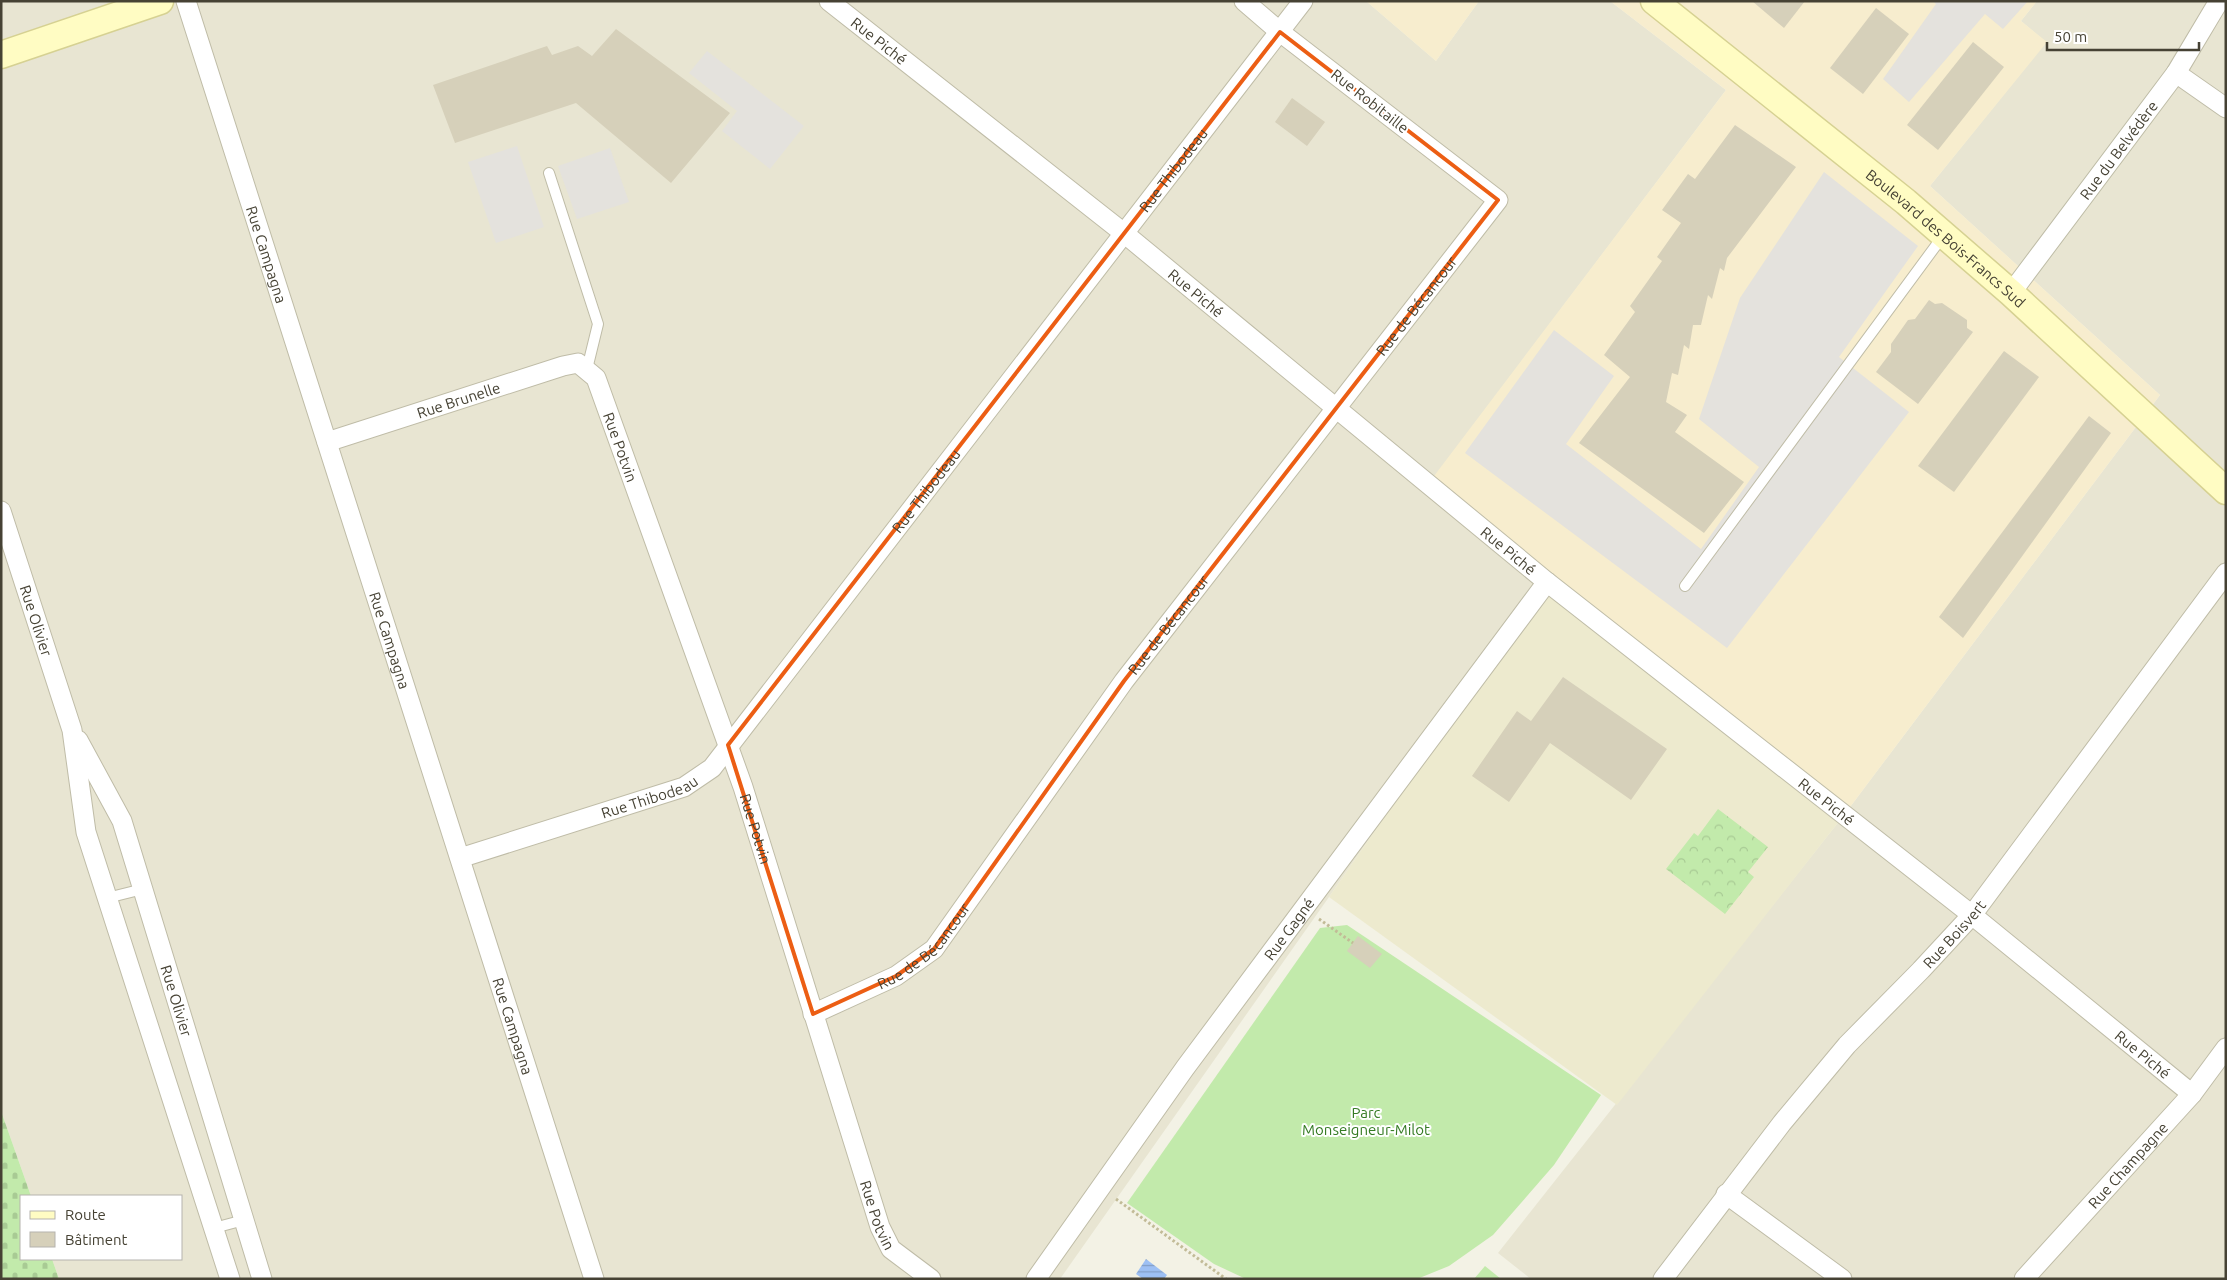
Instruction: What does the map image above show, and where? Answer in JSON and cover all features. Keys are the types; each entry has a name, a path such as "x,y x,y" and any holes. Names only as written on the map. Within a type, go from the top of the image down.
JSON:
{"street":[{"path":"1,55 160,1"},
{"name":"Rue Campagna","path":"186,1 594,1279"},
{"name":"Rue Piché","path":"829,1 1125,234 1547,582 1972,915 2192,1094"},
{"name":"Rue Robitaille","path":"1244,1 1280,32 1498,200"},
{"name":"Rue Thibodeau","path":"460,858 684,787 712,768 1303,1"},
{"name":"Rue du Belvédère","path":"2011,294 2176,72 2219,1"},
{"name":"Boulevard des Bois-Francs Sud","path":"1657,2 1943,235 2011,294 2226,491"},
{"path":"2176,72 2226,108"},
{"name":"Rue de Bécancour","path":"813,1014 896,976 934,949 1124,680 1498,200"},
{"name":"Rue Brunelle","path":"327,442 562,366 578,363 587,369"},
{"name":"Rue Potvin","path":"587,369 596,378 728,745 880,1227 891,1249 931,1279"},
{"name":"Rue Olivier","path":"1,511 72,730 86,832 230,1279"},
{"name":"Rue Boisvert","path":"1663,1279 1726,1194 1847,1045 1972,915 2226,574"},
{"name":"Rue Gagné","path":"1036,1279 1100,1187 1304,908 1547,582"},
{"name":"Rue Olivier","path":"72,730 122,821 262,1279"},
{"name":"Rue Champagne","path":"2024,1279 2192,1094 2226,1048"},
{"path":"1726,1194 1842,1279"}],"lane":[{"path":"549,173 598,324 587,369"},
{"path":"1685,586 1943,235"},
{"path":"108,898 143,889"},
{"path":"214,1228 244,1220"}],"path":[{"path":"1304,908 1353,943"},
{"path":"1100,1187 1226,1279"}],"highlighted area":[{"path":"1280,32 1498,200 1124,681 934,949 896,976 813,1014 728,745"}],"shaded area":[{"path":"1,1 1366,1 1436,61 1479,1 1610,1 1726,90 1429,484 1547,582 1329,897 1060,1279 59,1279 52,1260 182,1260 182,1195 31,1195 1,1111"},
{"path":"1366,1 1479,1 1436,61"},
{"path":"1610,1 2037,1 2021,21 2047,42 1930,186 2160,395 1844,815 1428,484 1726,90"},
{"path":"1933,1 2028,1 2003,29 1985,14 1909,102 1883,79 1936,4"},
{"path":"2037,1 2226,1 2226,1279 1531,1279 1498,1253 1844,815 2160,395 1930,186 2046,42 2021,21"},
{"path":"707,51 804,126 770,169 722,131 737,111 689,73"},
{"path":"517,146 544,227 496,243 468,162"},
{"path":"610,148 629,202 577,219 558,166"},
{"path":"1824,172 1918,246 1839,357 1909,412 1727,648 1465,453 1554,330 1614,376 1566,444 1701,549 1759,467 1699,419 1740,298"},
{"path":"1547,582 1844,815 1617,1105 1329,897"}],"green space":[{"path":"1718,809 1768,847 1748,872 1754,877 1725,914 1666,869 1694,833 1698,836"},
{"name":"Parc Monseigneur-Milot","path":"1347,925 1601,1095 1554,1165 1493,1235 1449,1266 1417,1279 1246,1279 1214,1264 1127,1203 1320,928"},
{"path":"1,1111 31,1195 20,1195 20,1260 52,1260 59,1279 1,1279"},
{"path":"1485,1266 1501,1279 1474,1279"}],"water":[{"path":"1146,1259 1167,1275 1164,1279 1143,1279 1136,1274"}],"building":[{"path":"1752,1 1805,1 1784,28"},
{"path":"1876,8 1909,34 1863,94 1830,68"},
{"path":"616,29 730,113 671,183 576,103 455,143 433,85 547,46 552,55 578,46 592,56"},
{"path":"1973,42 2004,67 1938,150 1907,125"},
{"path":"1292,98 1325,122 1307,146 1275,122"},
{"path":"1735,125 1796,167 1727,258 1724,271 1720,268 1712,299 1708,295 1701,325 1693,325 1689,349 1684,345 1678,375 1672,373 1666,402 1687,415 1675,432 1744,482 1704,533 1579,443 1630,377 1604,355 1635,312 1630,306 1662,261 1657,257 1681,223 1662,210 1688,174 1695,179"},
{"path":"1929,300 1935,304 1942,303 1967,320 1967,328 1973,332 1918,404 1876,372 1891,352 1891,344 1908,320 1915,319"},
{"path":"2004,351 2039,377 1954,492 1918,466"},
{"path":"2089,416 2111,433 1963,638 1939,617"},
{"path":"1563,677 1667,749 1631,800 1550,743 1509,802 1472,776 1517,711 1531,721"},
{"path":"1358,936 1382,954 1370,968 1347,951"}]}
